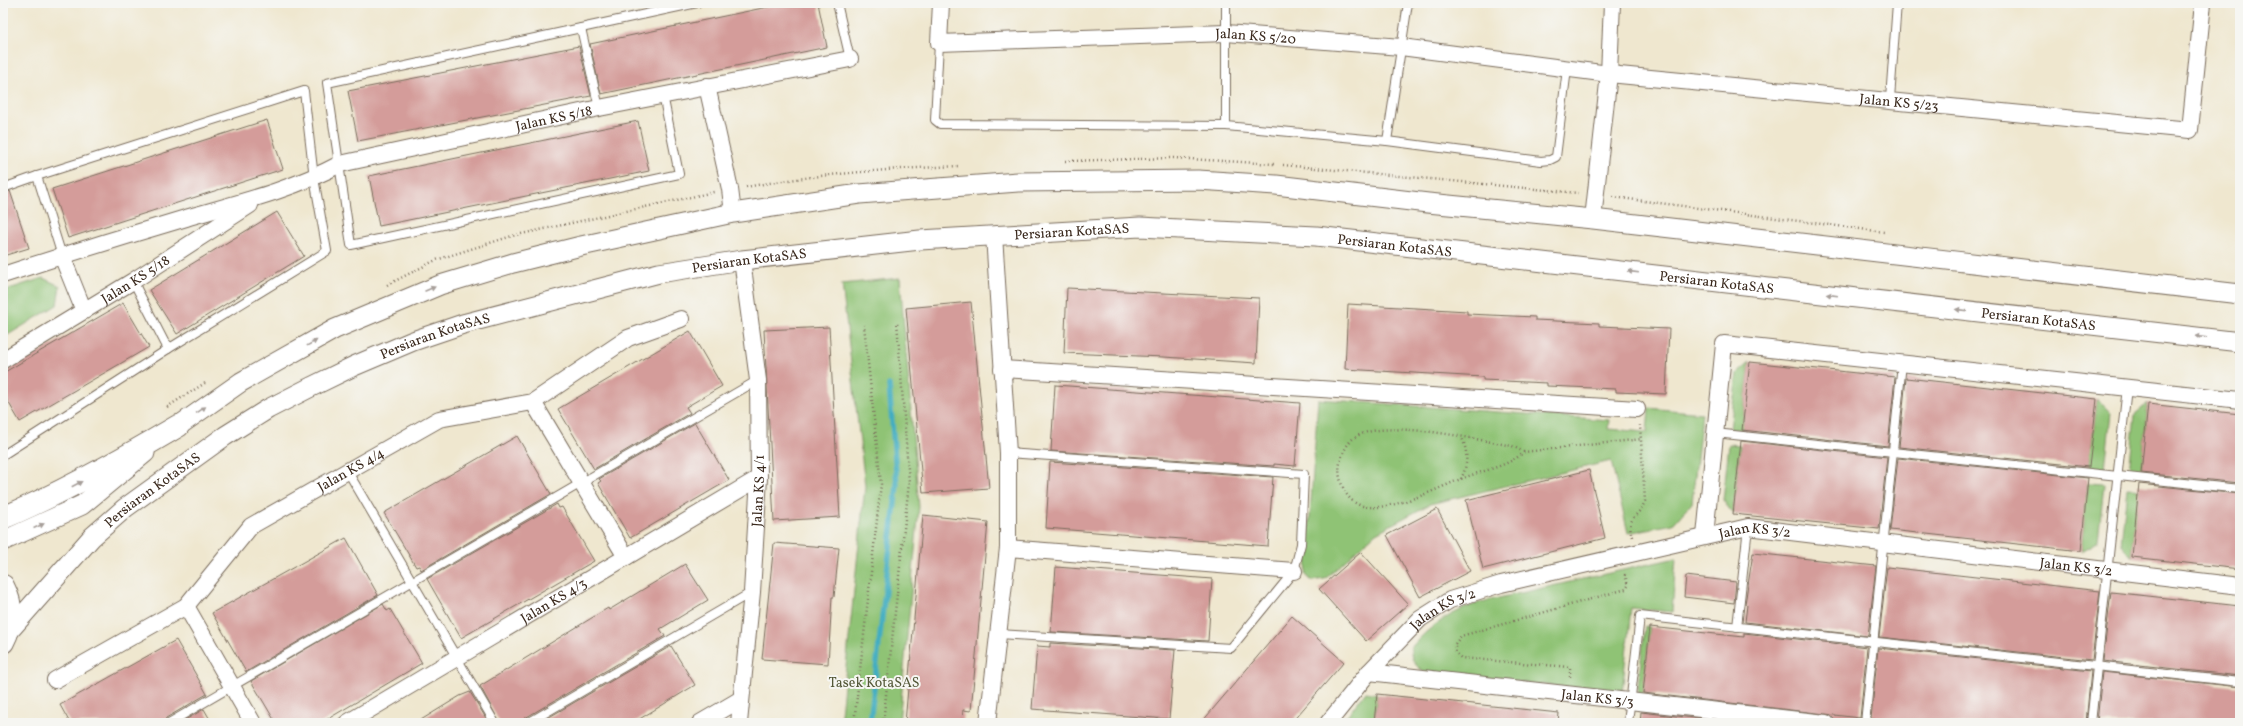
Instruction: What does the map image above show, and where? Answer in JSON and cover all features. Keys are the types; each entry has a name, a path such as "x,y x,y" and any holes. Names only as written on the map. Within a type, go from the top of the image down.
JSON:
{"main road":[{"path":"3,518 79,483 178,426"},
{"name":"Persiaran KotaSAS","path":"3,586 9,597 12,614 6,636"}],"street":[{"path":"939,43 941,3"},
{"path":"1593,219 1609,74 1612,3"},
{"name":"Jalan KS 5/23","path":"1609,74 1890,99 2190,130 2203,3"},
{"name":"Jalan KS 5/20","path":"939,43 1226,33 1401,47 1567,70 1609,74"},
{"name":"Jalan KS 5/18","path":"3,275 265,195 314,178 340,164 599,108 850,59"},
{"path":"707,86 730,190 733,212"},
{"path":"3,541 82,505 178,426 241,382 335,329 440,285 513,263 581,246 733,212 859,194 1018,182 1198,180 1276,185 1428,204 1593,219 2240,294"},
{"name":"Jalan KS 5/18","path":"3,360 134,281 265,195"},
{"name":"Persiaran KotaSAS","path":"6,636 92,537 125,508 225,436 268,410 311,387 354,366 413,341 463,324 659,273 742,260 920,240 1140,228 1316,236 2240,342"},
{"path":"988,723 1008,548 1008,453 994,235"},
{"path":"62,256 84,311"},
{"name":"Jalan KS 4/1","path":"739,723 752,592 759,478 758,380 742,260"},
{"name":"Jalan KS 4/4","path":"55,680 186,606 250,526 348,472 439,419 533,402 628,338 681,319"},
{"path":"1705,536 1724,344 2240,400"},
{"path":"1002,369 1637,408"},
{"path":"533,402 626,557"},
{"name":"Jalan KS 4/3","path":"347,723 759,478"},
{"name":"Jalan KS 3/2","path":"1328,723 1368,672 1420,619 1450,600 1501,584 1748,527 2240,586"},
{"path":"1008,548 1294,571"},
{"path":"186,606 254,723"},
{"name":"Jalan KS 3/3","path":"1368,672 1826,723"},
{"path":"700,723 741,699"}],"lane":[{"path":"663,95 679,174 351,245 327,83 697,3"},
{"path":"837,3 850,59"},
{"path":"1226,3 1226,126"},
{"path":"1387,141 1408,3"},
{"path":"1890,99 1897,3"},
{"path":"581,28 599,108"},
{"path":"939,43 935,120 940,124 1226,126 1387,141 1541,161 1550,160 1556,157 1567,70"},
{"path":"3,188 304,91 314,178 327,251 168,349 3,455"},
{"path":"37,176 62,256"},
{"path":"134,281 168,349"},
{"path":"1865,723 1902,363"},
{"path":"169,723 758,380"},
{"path":"2091,723 2127,387"},
{"path":"1715,433 2240,489"},
{"path":"999,634 1231,648 1294,571 1301,544 1304,474 1008,453"},
{"path":"348,472 495,723"},
{"path":"1737,627 1748,527"},
{"path":"528,723 752,592"},
{"path":"1628,723 1640,616 2240,682"}],"path":[{"path":"884,723 909,483 897,321"},
{"path":"854,723 881,484 864,325"},
{"path":"1636,552 1630,523 1643,508 1646,501 1642,439 1637,408"},
{"path":"1524,452 1516,460 1461,479 1410,501 1396,504 1364,505 1354,502 1346,492 1339,469 1341,457 1354,438 1371,431 1426,431 1512,446 1524,452 1642,439"},
{"path":"1461,479 1466,466 1466,450 1462,437"},
{"path":"1568,694 1570,666 1462,658 1455,652 1456,640 1462,636 1626,589 1628,586 1625,575 1630,573"}],"green space":[{"path":"43,278 60,286 57,305 3,338 3,291"},
{"name":"Tasek KotaSAS","path":"900,278 919,507 899,723 840,723 865,486 842,284"},
{"path":"1750,362 1742,430 1730,429 1737,373"},
{"path":"1318,399 1609,420 1608,429 1647,432 1649,408 1702,413 1692,503 1673,524 1628,533 1611,461 1430,504 1376,533 1325,579 1310,581 1306,574"},
{"path":"2097,399 2111,413 2105,469 2089,467"},
{"path":"2148,404 2141,473 2129,471 2135,415"},
{"path":"1729,444 1740,445 1733,514 1723,500"},
{"path":"2088,483 2104,484 2098,541 2081,551"},
{"path":"2127,488 2139,489 2132,557 2121,544"},
{"path":"1676,558 1672,612 1631,608 1622,693 1425,672 1416,665 1413,660 1411,648 1426,632 1452,614 1481,602"},
{"path":"1645,626 1650,627 1643,696 1637,695"},
{"path":"1366,692 1377,694 1374,723 1341,723"}],"building":[{"path":"787,3 818,3 827,47 601,94 590,44"},
{"path":"579,46 591,96 358,141 348,91"},
{"path":"267,120 283,169 68,238 52,189"},
{"path":"638,121 649,171 379,226 369,176"},
{"path":"10,191 29,248 3,256 3,193"},
{"path":"277,212 304,256 177,334 149,290"},
{"path":"1067,288 1259,298 1256,363 1164,357 1064,353"},
{"path":"971,302 989,488 923,493 906,308"},
{"path":"123,303 149,347 20,422 3,393 3,373"},
{"path":"1348,304 1467,311 1467,314 1535,317 1535,320 1599,323 1599,326 1669,329 1666,394 1616,392 1616,389 1547,386 1547,383 1483,380 1483,377 1345,369"},
{"path":"829,327 840,517 774,521 764,330"},
{"path":"690,331 722,386 686,407 690,413 594,469 558,409"},
{"path":"1750,362 1895,377 1888,446 1742,430"},
{"path":"1906,378 2097,399 2089,467 1899,447"},
{"path":"1055,385 1300,403 1295,466 1274,464 1274,466 1051,451"},
{"path":"2148,404 2240,414 2240,483 2141,473"},
{"path":"695,423 729,480 630,538 598,483 601,481 599,479"},
{"path":"517,436 551,494 421,570 419,566 416,567 384,513"},
{"path":"1741,441 1887,457 1879,529 1733,514"},
{"path":"1898,458 2088,478 2081,551 1890,530"},
{"path":"1050,462 1273,477 1268,546 1046,528"},
{"path":"1589,470 1605,538 1483,569 1466,500"},
{"path":"2139,484 2240,494 2240,569 2132,557"},
{"path":"557,504 559,508 562,507 594,561 461,638 427,579"},
{"path":"1437,509 1470,571 1420,597 1387,535"},
{"path":"923,515 988,522 971,711 963,710 962,723 905,723"},
{"path":"346,538 378,595 246,672 212,613"},
{"path":"774,543 839,548 834,597 832,597 828,664 762,659"},
{"path":"1361,552 1408,604 1366,641 1319,589"},
{"path":"1753,553 1876,566 1868,636 1745,622 1747,605 1745,604"},
{"path":"685,564 708,600 660,629 665,636 525,718 523,723 500,723 480,686 608,608 609,610"},
{"path":"1056,567 1212,579 1208,641 1051,632"},
{"path":"1887,567 2100,591 2092,660 1879,637"},
{"path":"1686,576 1736,582 1734,603 1684,597"},
{"path":"2111,592 2240,606 2240,676 2103,661"},
{"path":"383,604 387,611 390,609 422,663 321,723 276,723 251,681"},
{"path":"1292,616 1344,662 1291,723 1201,723"},
{"path":"1650,627 1744,637 1744,633 1867,647 1860,718 1643,693"},
{"path":"176,640 207,694 166,718 164,723 70,723 60,705"},
{"path":"1050,643 1175,650 1169,719 1032,709 1037,646 1050,647"},
{"path":"671,646 695,685 633,723 539,723"},
{"path":"1878,648 2091,671 2086,723 1907,723 1871,719"},
{"path":"2102,672 2240,687 2240,723 2097,723"},
{"path":"470,692 489,723 416,723 460,696"},
{"path":"1377,694 1559,713 1558,723 1374,723"},
{"path":"204,709 212,723 180,723"},
{"path":"1641,712 1711,720 1711,723 1640,723"}],"waterway":[{"path":"870,723 897,485 889,385"}]}
